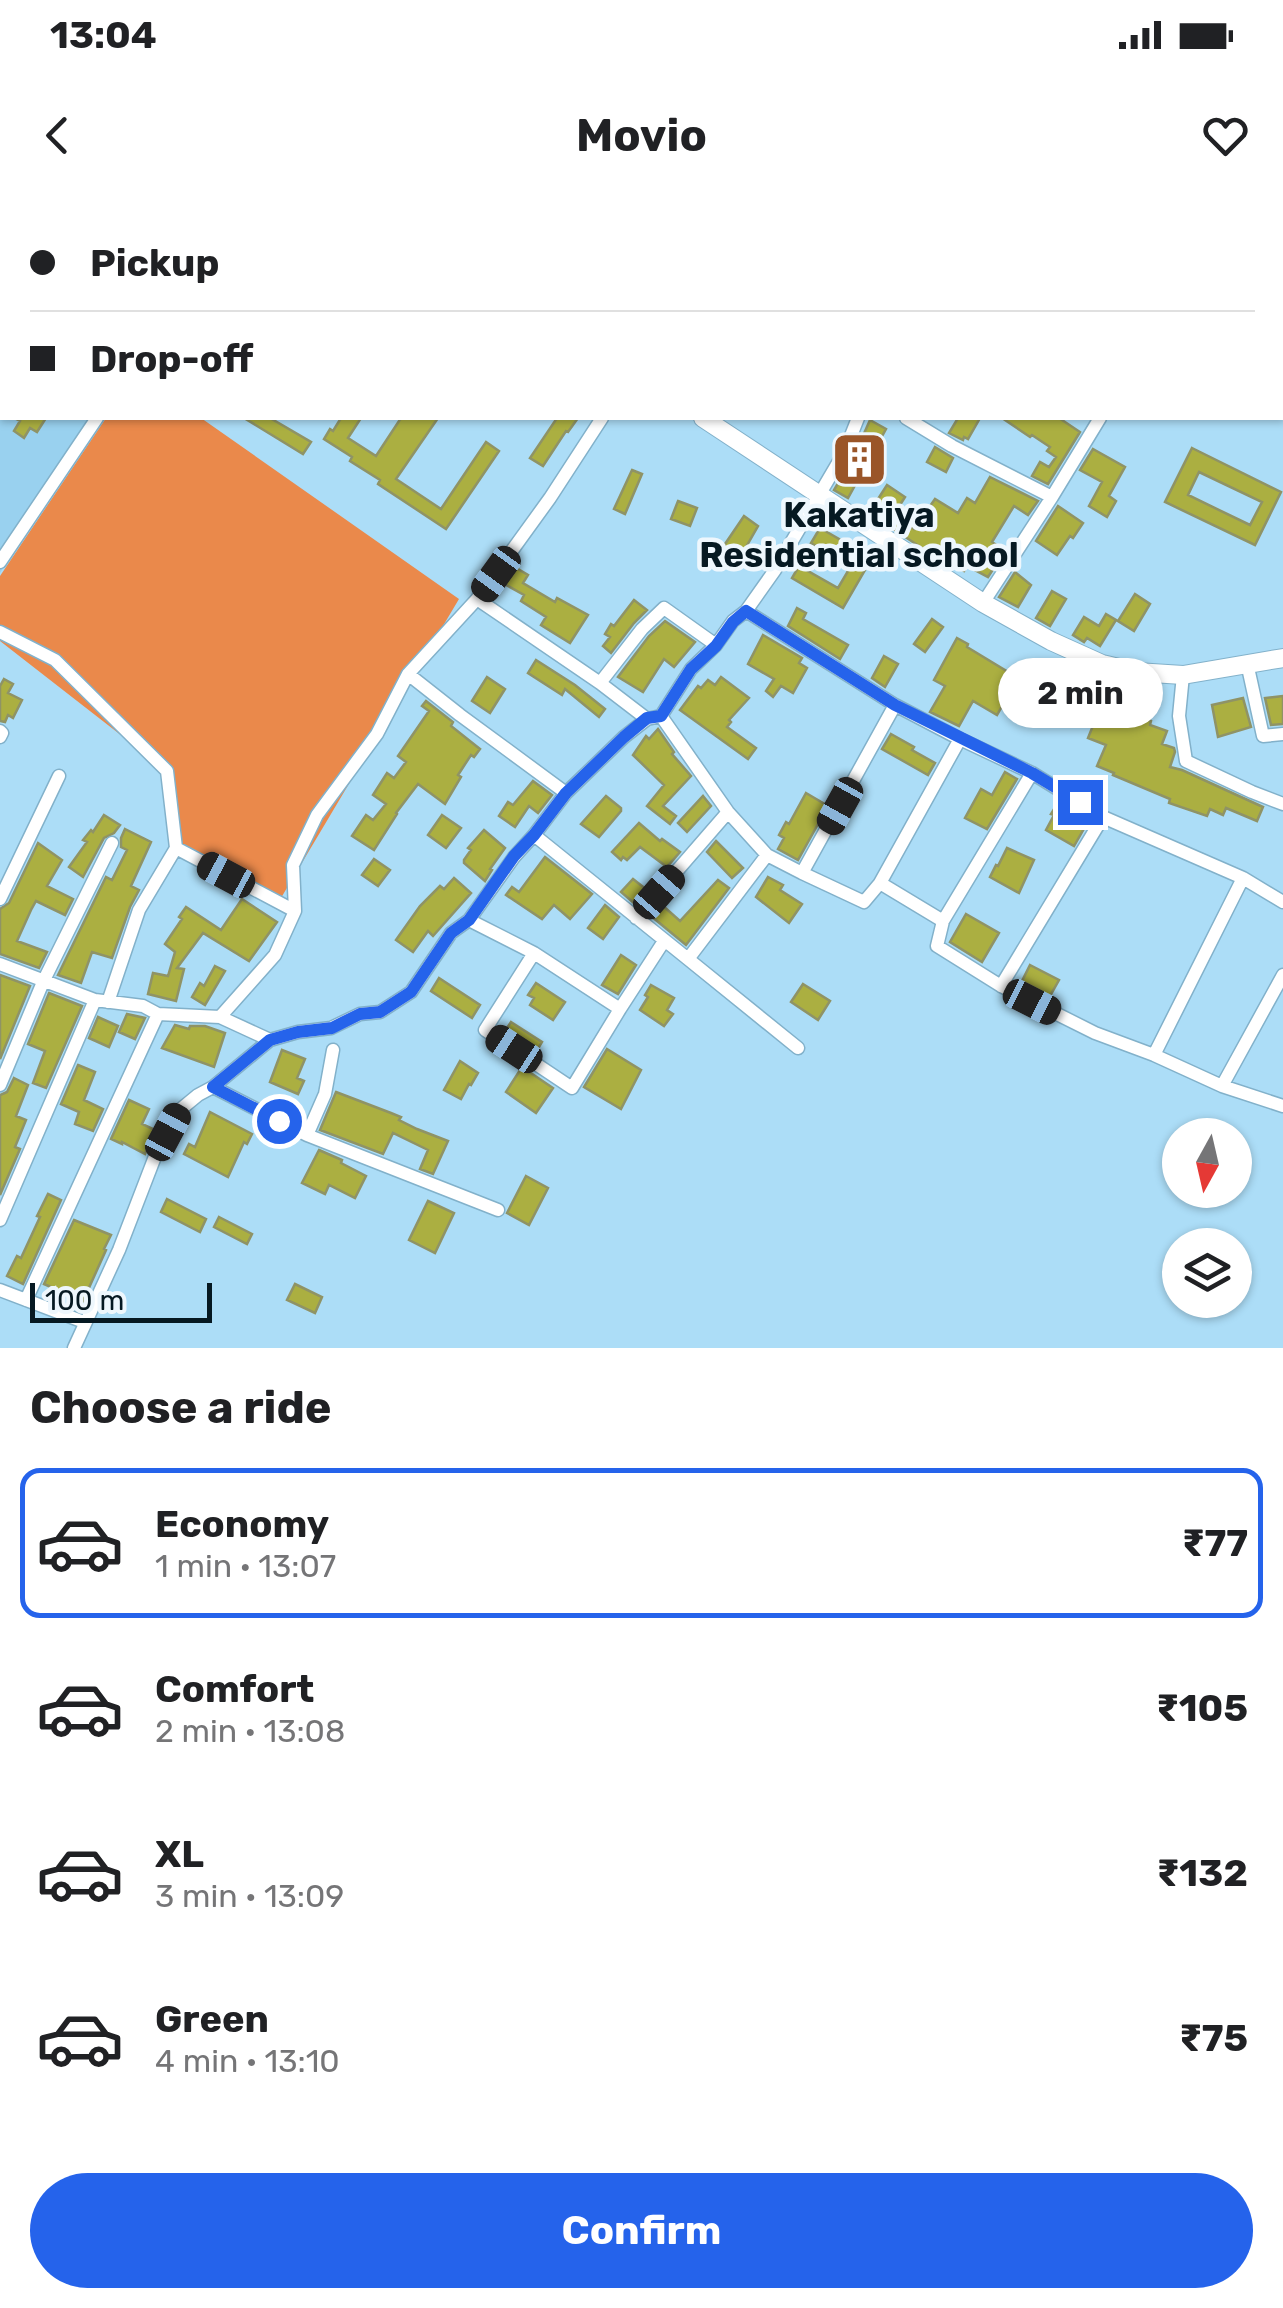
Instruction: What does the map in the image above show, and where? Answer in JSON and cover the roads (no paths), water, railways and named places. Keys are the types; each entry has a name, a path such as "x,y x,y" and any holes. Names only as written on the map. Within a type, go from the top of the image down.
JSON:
{"main road":[{"path":"705,420 983,603 1051,642 1102,664 1136,672 1184,675 1283,658"}],"street":[{"path":"0,562 96,420"},
{"path":"220,1017 275,954 295,912 293,865 317,815 378,734 408,674 477,599 601,420"},
{"path":"74,1348 119,1250 156,1154 181,1109 270,1040 332,1028 360,1014 380,1012 411,992 451,933 469,920 514,856 566,793 624,737 654,717 691,669 746,611 820,496 857,420"},
{"path":"909,420 1052,498"},
{"path":"983,603 1099,420"},
{"path":"477,599 654,717 728,812 768,855 864,902 880,883 960,739"},
{"path":"600,683 642,628 664,608 716,646"},
{"path":"746,611 895,705 1032,773 1104,817 1243,878 1283,902"},
{"path":"0,632 55,660 167,771 176,848 140,910 0,1220"},
{"path":"1246,663 1263,736 1283,734"},
{"path":"408,674 566,793"},
{"path":"1184,675 1180,716 1186,761 1283,804"},
{"path":"802,873 895,705"},
{"path":"1032,773 944,921 937,946 1001,986 1095,1033 1154,1054 1222,1086 1283,1106"},
{"path":"0,898 59,776"},
{"path":"636,918 728,812"},
{"path":"1001,986 1104,817"},
{"path":"534,835 798,1048"},
{"path":"0,1085 43,982 112,843"},
{"path":"176,848 295,912"},
{"path":"688,959 768,855"},
{"path":"1154,1054 1243,878"},
{"path":"880,883 944,921"},
{"path":"469,920 534,953 620,1009"},
{"path":"534,953 485,1030 572,1088 664,940"},
{"path":"0,964 101,1001 143,1006 158,1014 220,1017 270,1040"},
{"path":"1222,1086 1283,975"},
{"path":"26,1300 158,1014"},
{"path":"307,1136 325,1094 333,1050"},
{"path":"213,1087 307,1136 498,1210"},
{"path":"0,1290 84,1322"}],"place":[{"name":"Kakatiya Residential school","path":"859,459"}]}
